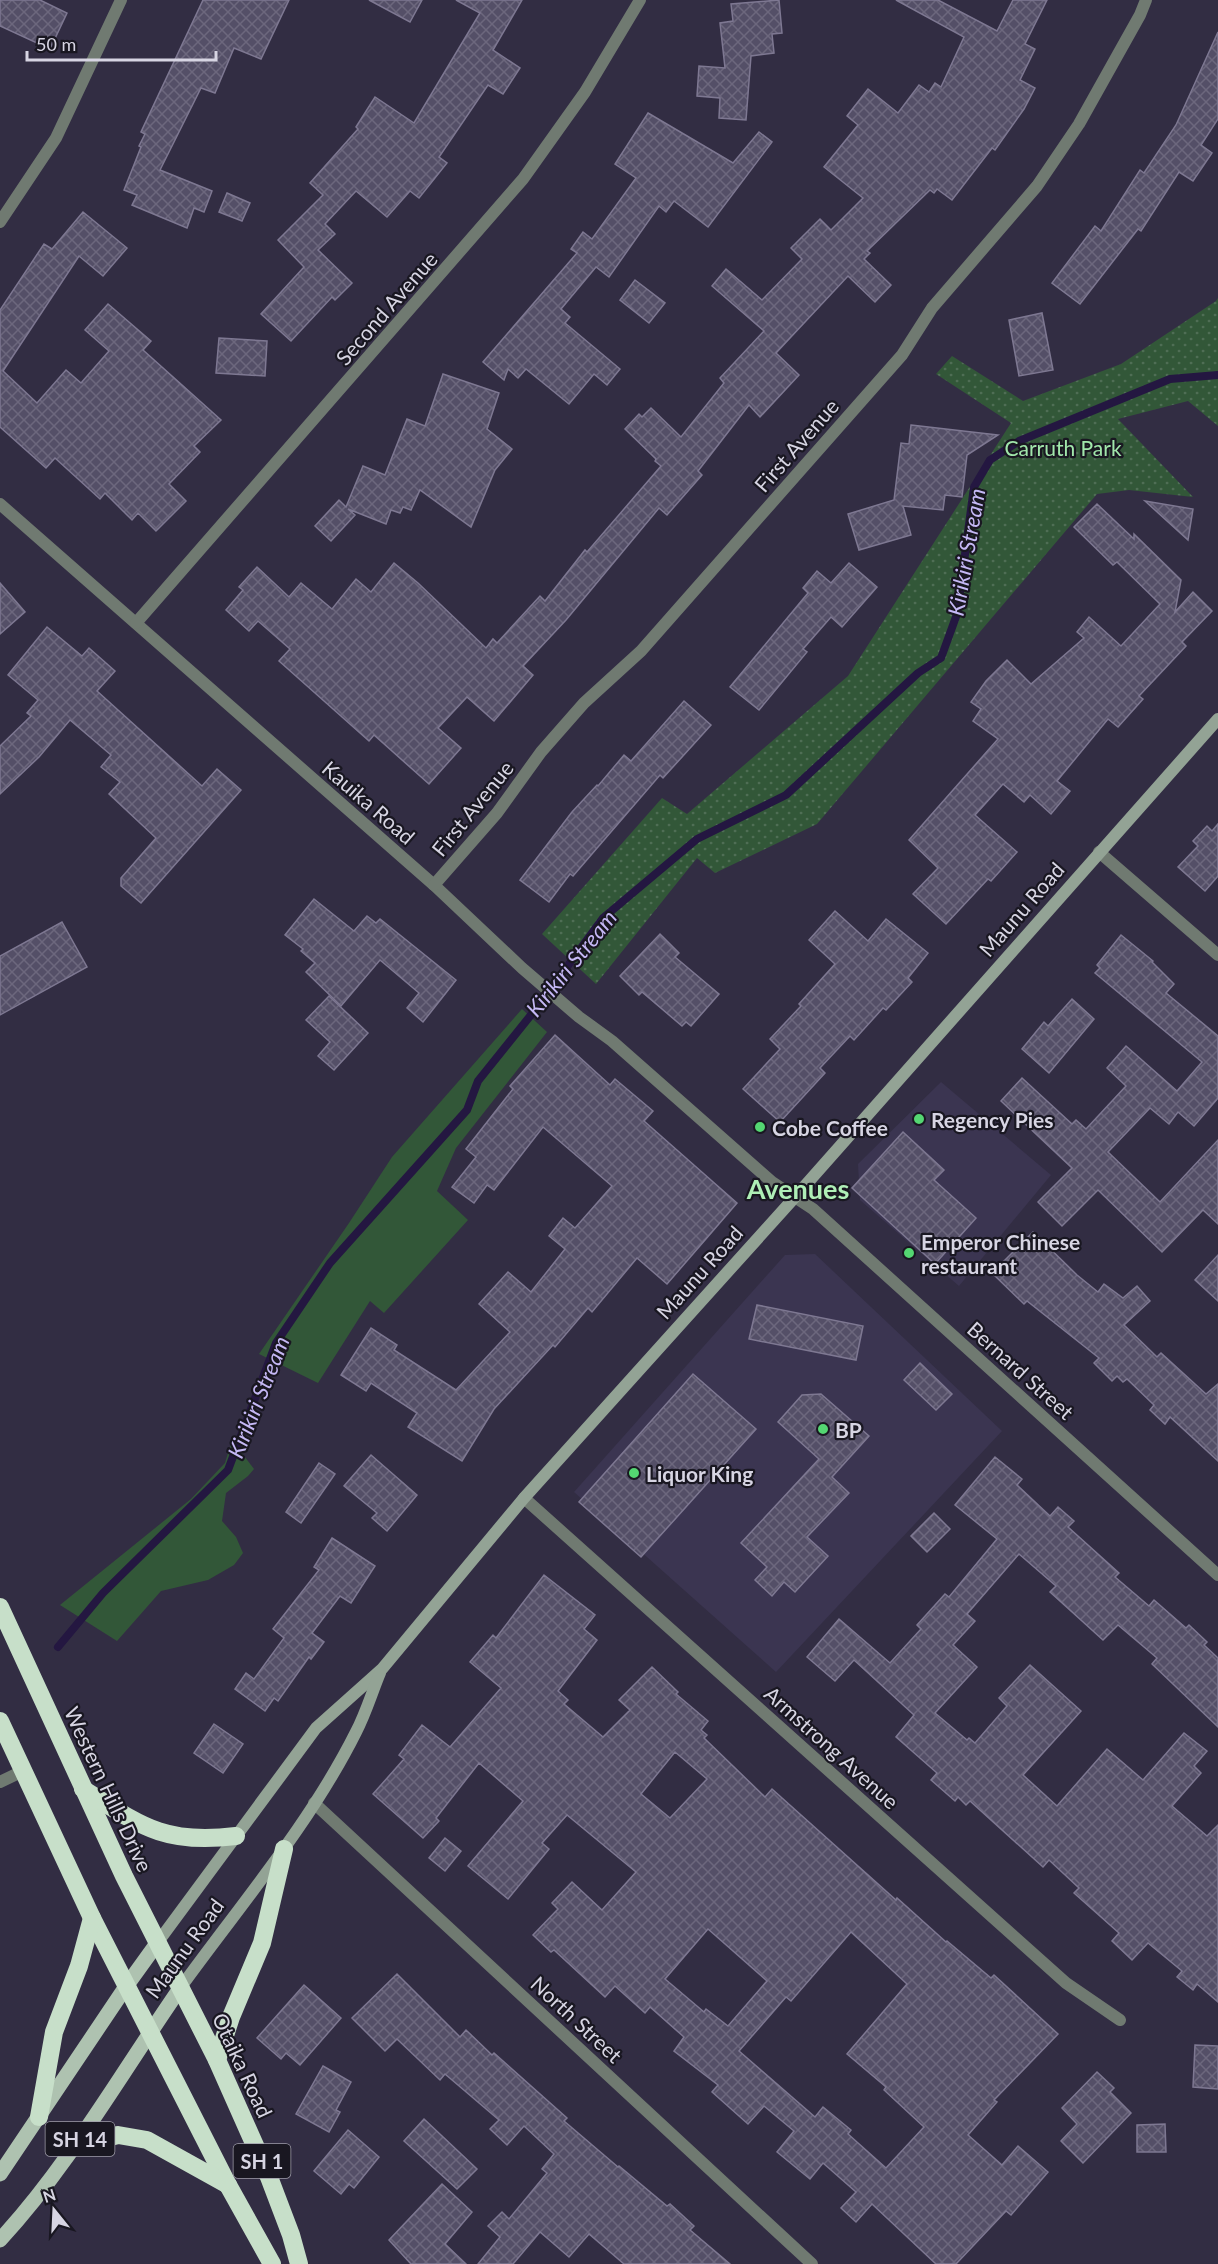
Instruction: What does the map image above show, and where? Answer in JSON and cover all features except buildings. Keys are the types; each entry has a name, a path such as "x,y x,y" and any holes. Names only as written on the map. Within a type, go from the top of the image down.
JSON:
{"highway":[{"name":"Western Hills Drive","path":"0,1608 84,1789 181,1987"},
{"name":"SH 1","path":"0,1721 92,1918 228,2185 272,2264"},
{"path":"84,1789 133,1821 170,1836 196,1839 236,1836"},
{"path":"217,2060 231,2017 262,1942 284,1849"},
{"path":"39,2117 54,2032 79,1965 92,1918"},
{"name":"Otaika Road","path":"181,1987 217,2060 269,2176 299,2264"},
{"path":"75,2146 118,2135 147,2140 228,2185"}],"main road":[{"name":"Maunu Road","path":"0,2174 127,1985 316,1728 382,1669 524,1498 795,1197 1218,718"},
{"name":"Maunu Road","path":"0,2240 75,2146 181,1987 284,1849 356,1732 382,1669"}],"street":[{"path":"0,222 56,138 121,0"},
{"name":"Second Avenue","path":"136,623 523,179 585,92 640,0"},
{"name":"First Avenue","path":"434,885 497,813 541,752 584,703 641,651 902,355 932,308 1022,206 1079,124 1140,15 1146,0"},
{"name":"Kauika Road","path":"0,504 434,885 522,968 579,1017 612,1041 772,1182 795,1197"},
{"path":"1099,852 1218,955"},
{"name":"Bernard Street","path":"795,1197 813,1209 1218,1575"},
{"name":"Armstrong Avenue","path":"524,1498 1066,1983 1120,2020"},
{"path":"0,1782 23,1771"},
{"name":"North Street","path":"314,1803 812,2264"}],"shaded area":[{"path":"941,1082 1051,1175 959,1286 860,1200 858,1164"},
{"path":"815,1254 1002,1431 776,1672 574,1492 785,1255"}],"green space":[{"name":"Carruth Park","path":"1218,298 1218,426 1188,401 1118,419 1193,497 1129,490 1097,494 817,824 715,873 697,858 596,984 542,934 662,798 687,814 848,676 1011,423 936,374 952,356 1023,401 1121,364"},
{"path":"522,1009 547,1032 456,1148 437,1191 468,1220 384,1313 370,1301 318,1383 259,1354 392,1157"},
{"path":"232,1440 254,1469 226,1493 222,1521 236,1537 243,1553 234,1565 208,1580 161,1591 117,1641 60,1605 191,1499 225,1463"}],"waterway":[{"name":"Kirikiri Stream","path":"58,1647 103,1593 228,1470 276,1343 330,1263 467,1110 478,1081 539,1005 603,918 697,839 786,795 918,673 941,658 957,614 974,487 990,460 1019,441 1170,379 1218,375"}],"place":[{"name":"Regency Pies","path":"919,1119"},
{"name":"Cobe Coffee","path":"760,1127"},
{"name":"Emperor Chinese restaurant","path":"909,1253"},
{"name":"BP","path":"823,1429"},
{"name":"Liquor King","path":"634,1473"}],"district":[{"name":"Avenues","path":"798,1188"}]}
